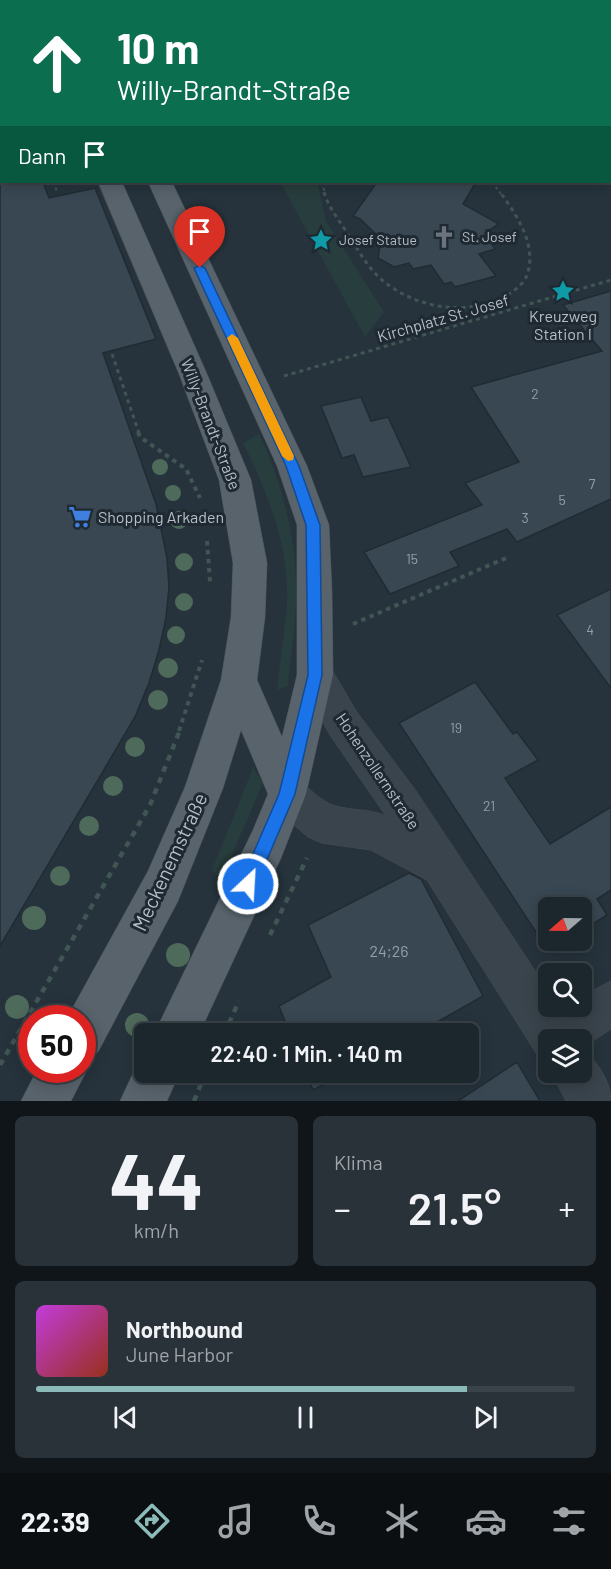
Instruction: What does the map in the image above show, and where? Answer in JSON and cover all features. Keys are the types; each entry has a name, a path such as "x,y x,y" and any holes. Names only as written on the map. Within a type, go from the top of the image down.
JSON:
{"main road":[{"name":"Willy-Brandt-Straße","path":"110,183 189,363 235,480 250,563 248,617 239,680"},
{"path":"160,183 292,466 313,525 315,675 287,794 267,844 181,1023"},
{"path":"239,680 287,794"},
{"name":"Meckenemstraße","path":"96,1010 163,886 204,788 239,680"},
{"path":"44,1101 56,1083"},
{"path":"142,1101 151,1083"}],"street":[{"name":"Hohenzollernstraße","path":"315,675 344,723 385,779 547,1029"},
{"name":"Hohenzollernstraße","path":"287,794 322,823 375,831 442,866"},
{"path":"571,1029 611,1003"},
{"path":"581,1083 592,1101"}],"path":[{"path":"53,183 57,191"},
{"path":"322,183 329,206 369,266 384,282 435,305 460,309 496,300 518,290 528,273 529,248 514,212 493,183"},
{"name":"Kirchplatz St. Josef","path":"280,377 611,280"},
{"path":"477,305 487,318"},
{"path":"112,354 140,437 186,469 202,507"},
{"path":"206,534 211,588"},
{"path":"350,626 506,558"},
{"path":"0,1065 150,805 183,722 197,680 204,649"},
{"path":"194,1101 201,1083"}],"green space":[{"path":"281,183 317,183 326,221 384,312 365,337"},
{"path":"259,434 276,474 288,516 295,559 295,624 288,686 277,690 286,613 287,581 281,540 275,520 261,481 243,443"},
{"path":"253,768 263,783 221,880 212,870"}],"building":[{"name":"Shopping Arkaden","path":"0,183 43,183 49,198 95,188 156,339 103,353 156,504 167,558 169,587 166,618 159,650 135,717 0,946"},
{"name":"St. Josef","path":"376,183 475,183 463,204 499,224 485,233 495,249 479,254 496,276 455,287 451,282 444,284 431,265 413,269 409,263 394,267 378,258 381,239 360,219 353,216"},
{"path":"611,291 611,499 517,542 507,529 450,552 459,566 390,594 364,552 482,505 465,483 519,462 471,387 602,351 563,305"},
{"path":"361,397 371,421 388,417 411,467 363,477 354,455 342,458 321,406"},
{"path":"611,589 611,688 557,615"},
{"path":"475,682 513,734 517,732 538,760 505,778 550,844 611,807 611,890 597,899 607,915 592,925 592,897 538,897 538,935 399,723"},
{"path":"409,873 421,879 483,996 435,1023 286,1023 279,1006 331,977 308,925"},
{"path":"517,1062 540,1101 458,1101"},
{"path":"310,1083 326,1083 313,1090"}],"slow traffic":[{"path":"232,338 288,456"}],"place":[{"name":"St. Josef","path":"444,237"},
{"name":"Josef Statue","path":"321,240"},
{"name":"Kreuzweg Station I","path":"563,291"},
{"name":"Shopping Arkaden","path":"80,517"}],"route":[{"path":"200,268 292,466 313,525 315,675 287,794 248,884"}]}
